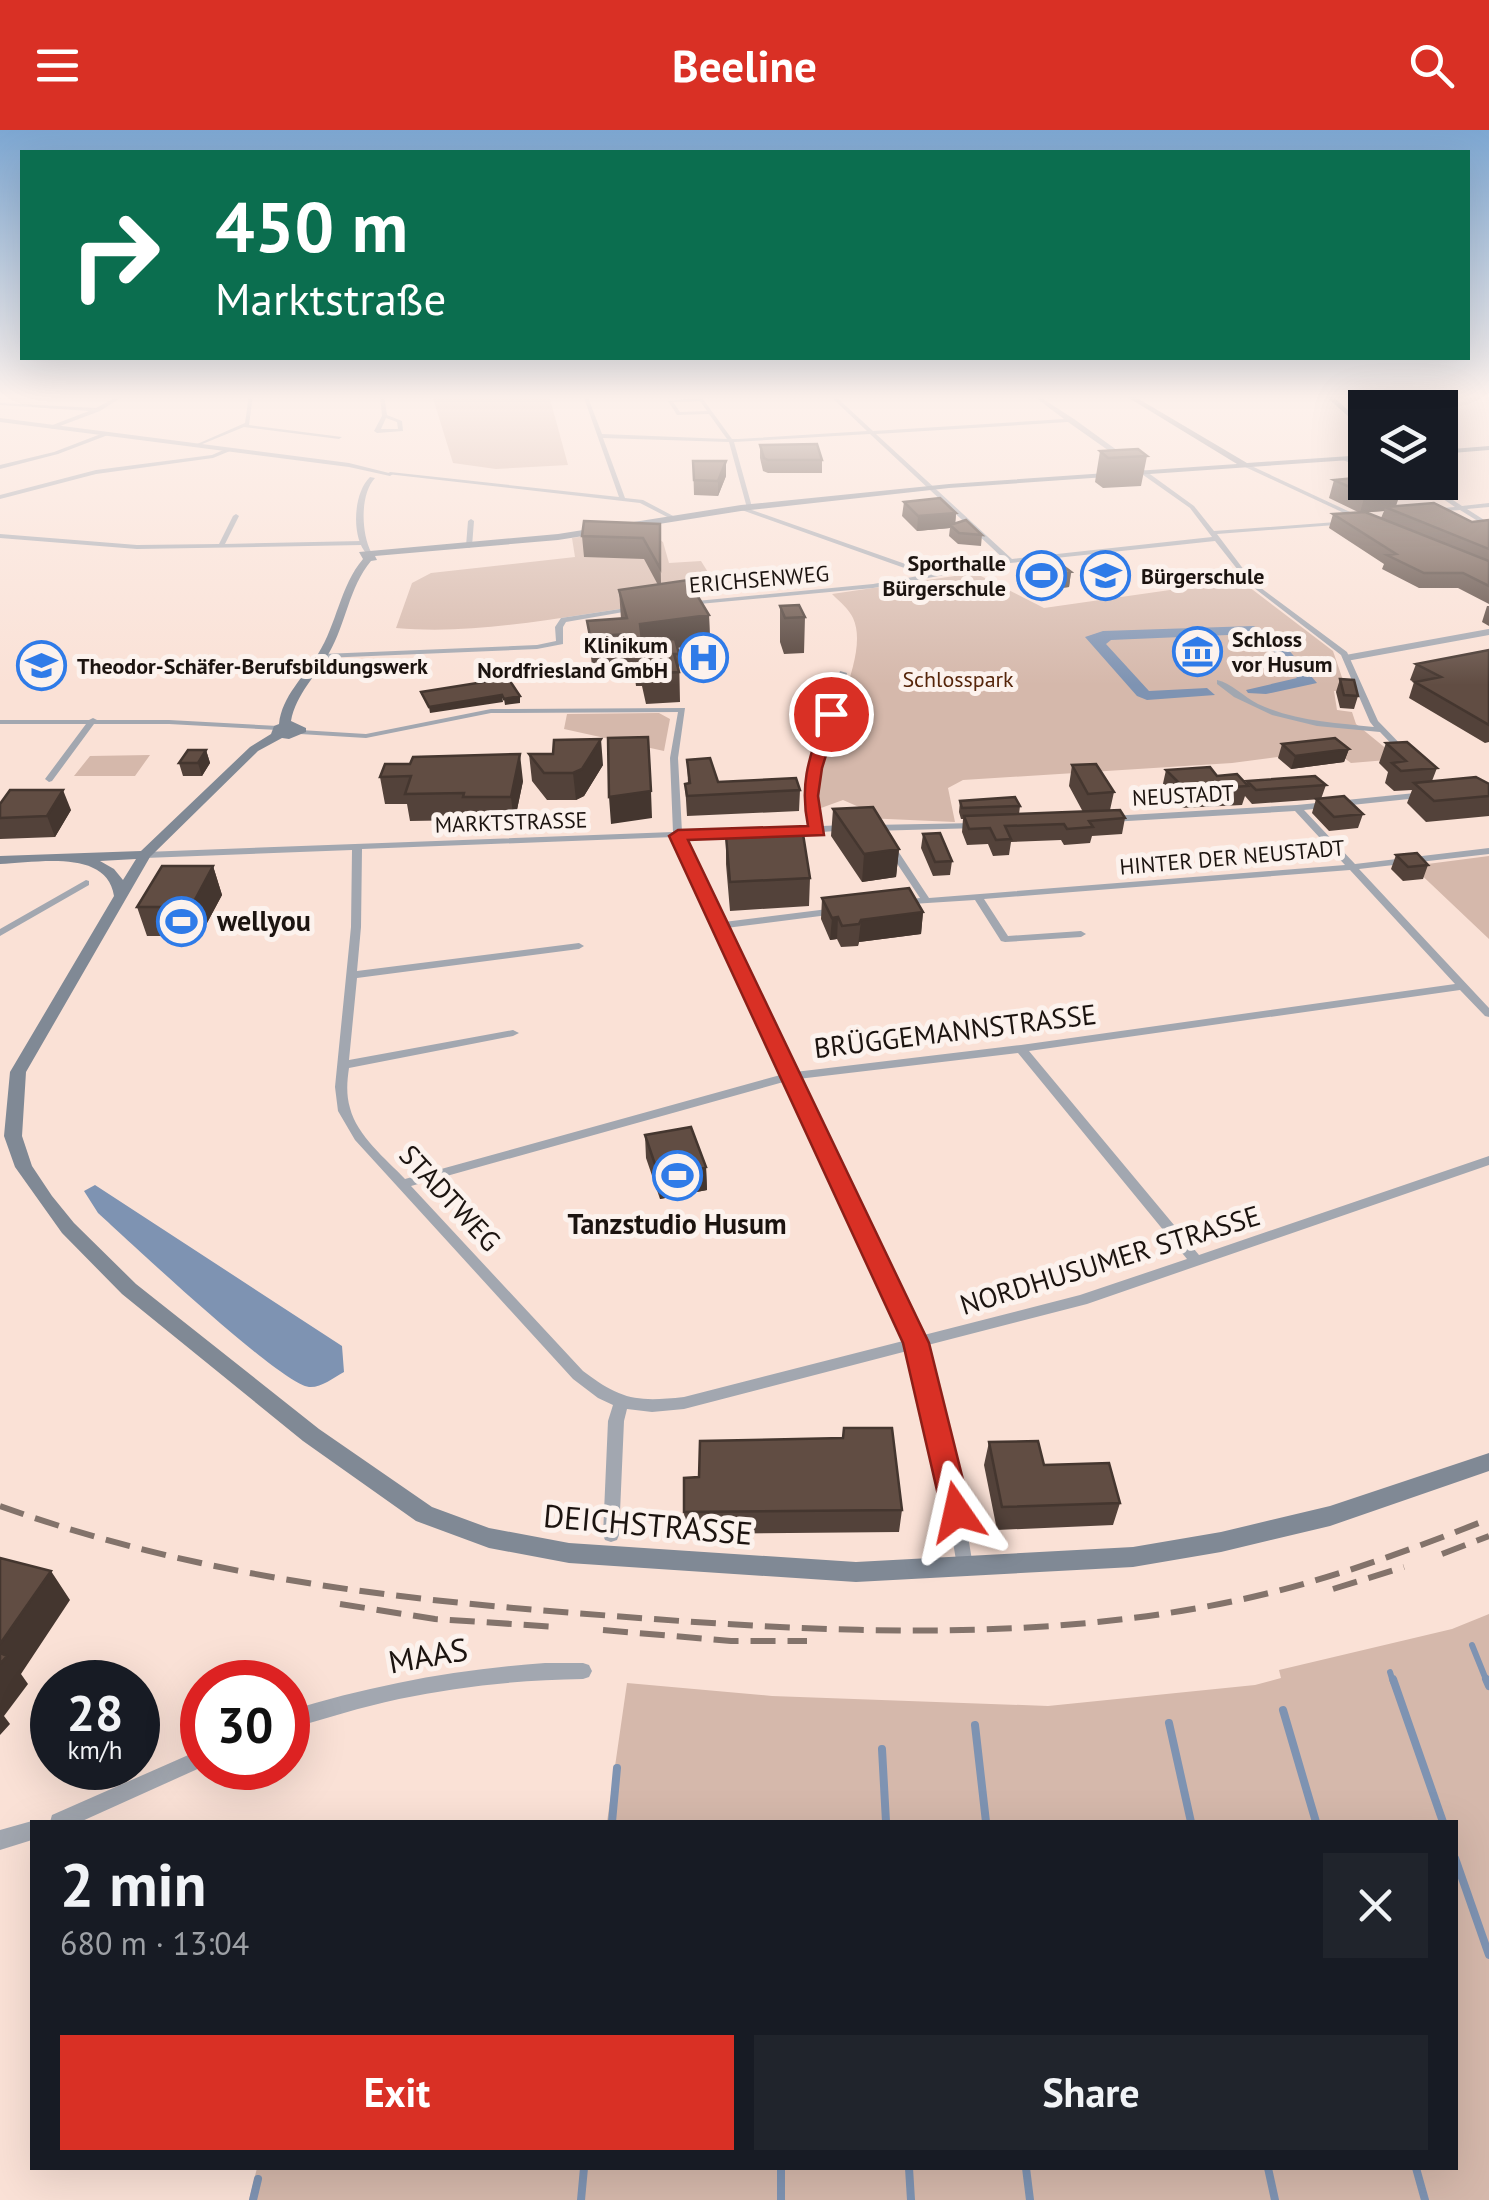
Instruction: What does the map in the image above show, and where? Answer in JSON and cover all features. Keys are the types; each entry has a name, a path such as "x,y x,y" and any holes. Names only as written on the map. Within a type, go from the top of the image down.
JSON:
{"main road":[{"path":"280,729 292,702 323,656 366,551 469,546 898,492"},
{"path":"9,1073 145,855 254,749 280,729 298,725 302,727 300,732"},
{"path":"0,860 145,855"},
{"path":"69,858 102,867 119,882 122,896"},
{"name":"DEICHSTRASSE","path":"9,1073 12,1136 24,1168 68,1228 129,1289 311,1435 424,1514 488,1538 569,1553 747,1568 856,1572 1133,1557 1221,1542 1330,1516 1489,1462"}],"street":[{"path":"0,536 137,547 366,551 364,492"},
{"path":"548,492 652,504 675,519"},
{"path":"620,492 623,500"},
{"path":"742,492 745,508 930,575"},
{"path":"935,492 1010,562"},
{"path":"1172,492 1192,506 1267,598 1346,658 1382,730 1413,760"},
{"path":"1303,492 1361,519"},
{"path":"1447,500 1489,526"},
{"path":"1423,511 1489,505"},
{"path":"220,547 236,516"},
{"name":"ERICHSENWEG","path":"680,604 834,590 1010,562 1375,517"},
{"path":"469,546 471,521"},
{"path":"323,656 537,647 560,642 559,626 564,620 642,608"},
{"path":"1346,658 1489,632"},
{"path":"818,831 810,796 814,768 843,673"},
{"path":"1220,682 1239,701 1261,710 1382,730"},
{"path":"300,732 366,736 491,711 682,710 674,758 678,836 916,1343 947,1459 964,1566"},
{"path":"0,722 94,720 280,729"},
{"path":"48,778 94,720"},
{"name":"NEUSTADT","path":"1103,820 1297,808 1438,794"},
{"path":"1297,808 1489,1014"},
{"path":"878,828 992,825"},
{"path":"878,828 925,900"},
{"name":"MARKTSTRASSE","path":"145,855 878,828"},
{"name":"STADTWEG","path":"358,848 352,975 340,1087 344,1110 358,1137 578,1375 604,1397 621,1404"},
{"name":"HINTER DER NEUSTADT","path":"890,904 1355,868 1489,851"},
{"path":"0,932 86,883"},
{"path":"976,896 1005,940 1081,934"},
{"path":"719,926 853,909"},
{"path":"352,975 579,946"},
{"name":"BRÜGGEMANNSTRASSE","path":"404,1183 788,1077 1021,1049 1464,986"},
{"path":"344,1065 513,1034"},
{"path":"1021,1049 1198,1262"},
{"name":"NORDHUSUMER STRASSE","path":"621,1404 684,1403 1082,1300 1489,1160"},
{"path":"610,1535 616,1421 621,1404"},
{"name":"MAAS","path":"310,1714 408,1688 520,1672 582,1671"},
{"path":"63,1820 180,1768"},
{"path":"0,1840 30,1832"}],"green space":[{"path":"642,527 663,542 669,563 701,561 721,593 497,626 396,628 412,583 431,573 575,557 572,538"},
{"name":"Schlosspark","path":"975,573 1044,608 1240,580 1333,651 1347,692 1334,691 1337,710 1352,712 1356,724 1399,759 1351,763 1333,750 1232,763 963,780 948,788 955,822 865,818 859,807 843,800 821,808 822,762 855,659 857,637 853,618 832,594"},
{"path":"659,713 670,719 664,751 564,729 567,714"},
{"path":"150,755 135,776 74,776 90,756"},
{"path":"1489,856 1489,939 1412,866"},
{"path":"1489,1614 1489,2200 249,2200 256,2170 1458,2170 1458,1820 607,1820 627,1683 772,1696 1048,1706 1255,1685 1281,1678 1279,1670 1452,1629"}],"water":[{"path":"1253,626 1275,634 1317,683 1266,694 1248,693 1246,690 1297,678 1277,654 1251,634 1111,640 1106,644 1149,691 1207,688 1215,695 1147,700 1137,696 1085,637 1103,631"},
{"path":"95,1185 342,1346 344,1372 309,1387 268,1362 98,1213 84,1191"}],"building":[{"path":"940,498 956,513 918,516 904,502"},
{"path":"1434,503 1472,522 1489,520 1489,549 1385,507"},
{"path":"1365,512 1489,561 1489,586 1463,573 1424,573 1387,555 1396,554 1333,514"},
{"path":"966,520 982,535 959,533 950,525"},
{"path":"584,521 660,524 660,568 643,538 582,536"},
{"path":"1051,557 1071,572 1046,575 1026,560"},
{"path":"688,580 709,615 640,624 642,640 675,639 679,672 644,674 641,656 634,656 631,634 590,636 587,621 627,618 619,590"},
{"path":"799,605 805,617 785,618 780,606"},
{"path":"1489,650 1489,725 1415,682 1441,677 1416,664"},
{"path":"508,678 520,696 504,699 502,695 429,707 421,692"},
{"path":"1340,679 1354,680 1358,696 1344,695"},
{"path":"648,737 651,791 609,797 608,738"},
{"path":"1335,738 1349,749 1295,756 1282,744"},
{"path":"601,739 582,769 573,773 544,773 529,754 553,754 554,740"},
{"path":"1407,742 1437,768 1401,771 1392,763 1406,761 1386,743"},
{"path":"188,750 206,750 198,763 179,763"},
{"path":"520,754 511,797 405,794 411,776 380,777 385,764 410,764 413,757"},
{"path":"710,758 718,782 796,778 800,790 687,796 687,760"},
{"path":"1096,764 1114,792 1088,794 1072,765"},
{"path":"1210,767 1217,776 1237,774 1248,786 1186,790 1166,770"},
{"path":"1315,776 1326,785 1256,790 1247,781"},
{"path":"1476,777 1489,784 1489,796 1434,801 1414,783"},
{"path":"10,790 63,790 47,816 0,818 0,804"},
{"path":"1344,796 1363,814 1334,817 1316,799"},
{"path":"1015,797 1020,806 962,808 960,801"},
{"path":"873,807 899,849 864,854 833,809"},
{"path":"1120,810 1125,818 1089,821 1093,827 1005,826 1011,839 996,840 990,828 969,829 964,816"},
{"path":"940,833 952,861 935,862 923,834"},
{"path":"803,834 810,878 730,882 726,836"},
{"path":"1417,853 1428,865 1408,867 1396,855"},
{"path":"162,866 213,866 191,907 137,907"},
{"path":"909,888 923,912 842,926 838,917 832,918 822,898"},
{"path":"691,1127 706,1167 659,1176 645,1135"},
{"path":"844,1428 892,1428 902,1510 684,1512 684,1478 699,1477 700,1441 843,1438"},
{"path":"1038,1441 1044,1465 1109,1463 1120,1503 1002,1507 989,1442"},
{"path":"0,1558 51,1571 0,1644"}],"waterway":[{"path":"1472,1645 1487,1682"},
{"path":"1390,1672 1393,1682"},
{"path":"1393,1679 1442,1820"},
{"path":"1486,1679 1489,1686"},
{"path":"1283,1710 1315,1820"},
{"path":"1169,1723 1191,1820"},
{"path":"975,1725 986,1820"},
{"path":"882,1749 886,1820"},
{"path":"612,1820 617,1768"},
{"path":"1458,1867 1489,1955"},
{"path":"581,2200 584,2170"},
{"path":"781,2170 781,2200"},
{"path":"909,2170 911,2200"},
{"path":"1026,2170 1030,2200"},
{"path":"1268,2170 1275,2200"},
{"path":"1417,2170 1425,2200"},
{"path":"253,2200 258,2179"}],"railway":[{"path":"0,1506 141,1549 356,1590 661,1620 922,1630 1095,1622 1181,1611 1322,1578 1489,1519"},
{"path":"1442,1554 1489,1536"},
{"path":"1333,1589 1404,1567"},
{"path":"340,1604 435,1619 558,1627"},
{"path":"603,1630 731,1641 807,1641"}],"place":[{"name":"Sporthalle Bürgerschule","path":"1041,576"},
{"name":"Bürgerschule","path":"1106,576"},
{"name":"Schloss vor Husum","path":"1197,652"},
{"name":"Klinikum Nordfriesland GmbH","path":"703,658"},
{"name":"Theodor-Schäfer-Berufsbildungswerk","path":"42,666"},
{"name":"wellyou","path":"182,921"},
{"name":"Tanzstudio Husum","path":"677,1176"}],"route":[{"path":"831,714 814,768 810,796 818,831 678,836 916,1343 957,1512"}]}
